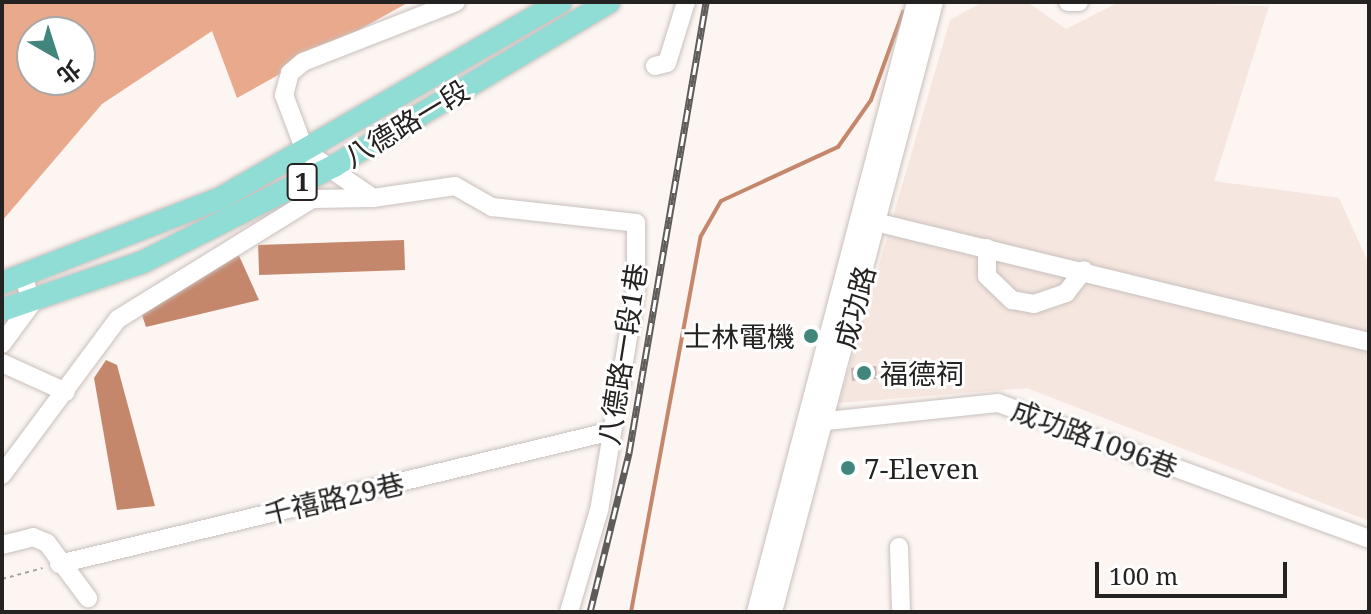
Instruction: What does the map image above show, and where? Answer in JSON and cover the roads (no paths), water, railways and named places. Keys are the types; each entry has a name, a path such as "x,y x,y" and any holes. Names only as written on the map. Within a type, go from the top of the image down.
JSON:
{"main road":[{"name":"八德路一段","path":"13,280 195,210 305,151 561,2"},
{"name":"八德路一段","path":"2,310 32,303 143,262 334,166 609,2"}],"street":[{"path":"373,198 334,166 305,151 284,95 290,73 456,2"},
{"path":"655,66 667,63 686,2"},
{"path":"1068,2 1079,2"},
{"name":"成功路","path":"773,612 868,221 927,3"},
{"name":"八德路一段1巷","path":"373,198 455,186 492,207 636,223 636,290 608,432 599,510 569,612"},
{"path":"2,475 118,319 159,289 312,199 373,198"},
{"path":"868,221 1084,270 1369,342"},
{"path":"987,248 987,276 1012,300 1034,304 1066,293 1084,270"},
{"path":"2,344 32,303 13,280"},
{"path":"2,363 66,392"},
{"name":"成功路1096巷","path":"818,422 998,403 1369,539"},
{"name":"成功路","path":"756,612 818,422"},
{"name":"千禧路29巷","path":"59,564 608,432"},
{"path":"2,545 33,537 88,598"},
{"path":"899,547 901,612"}],"waterway":[{"path":"631,612 701,236 721,201 838,147 871,100 903,12"}],"railway":[{"path":"590,612 629,453 706,2"}],"place":[{"name":"士林電機","path":"811,336"},
{"name":"福德祠","path":"864,373"},
{"name":"7-Eleven","path":"848,468"}]}
